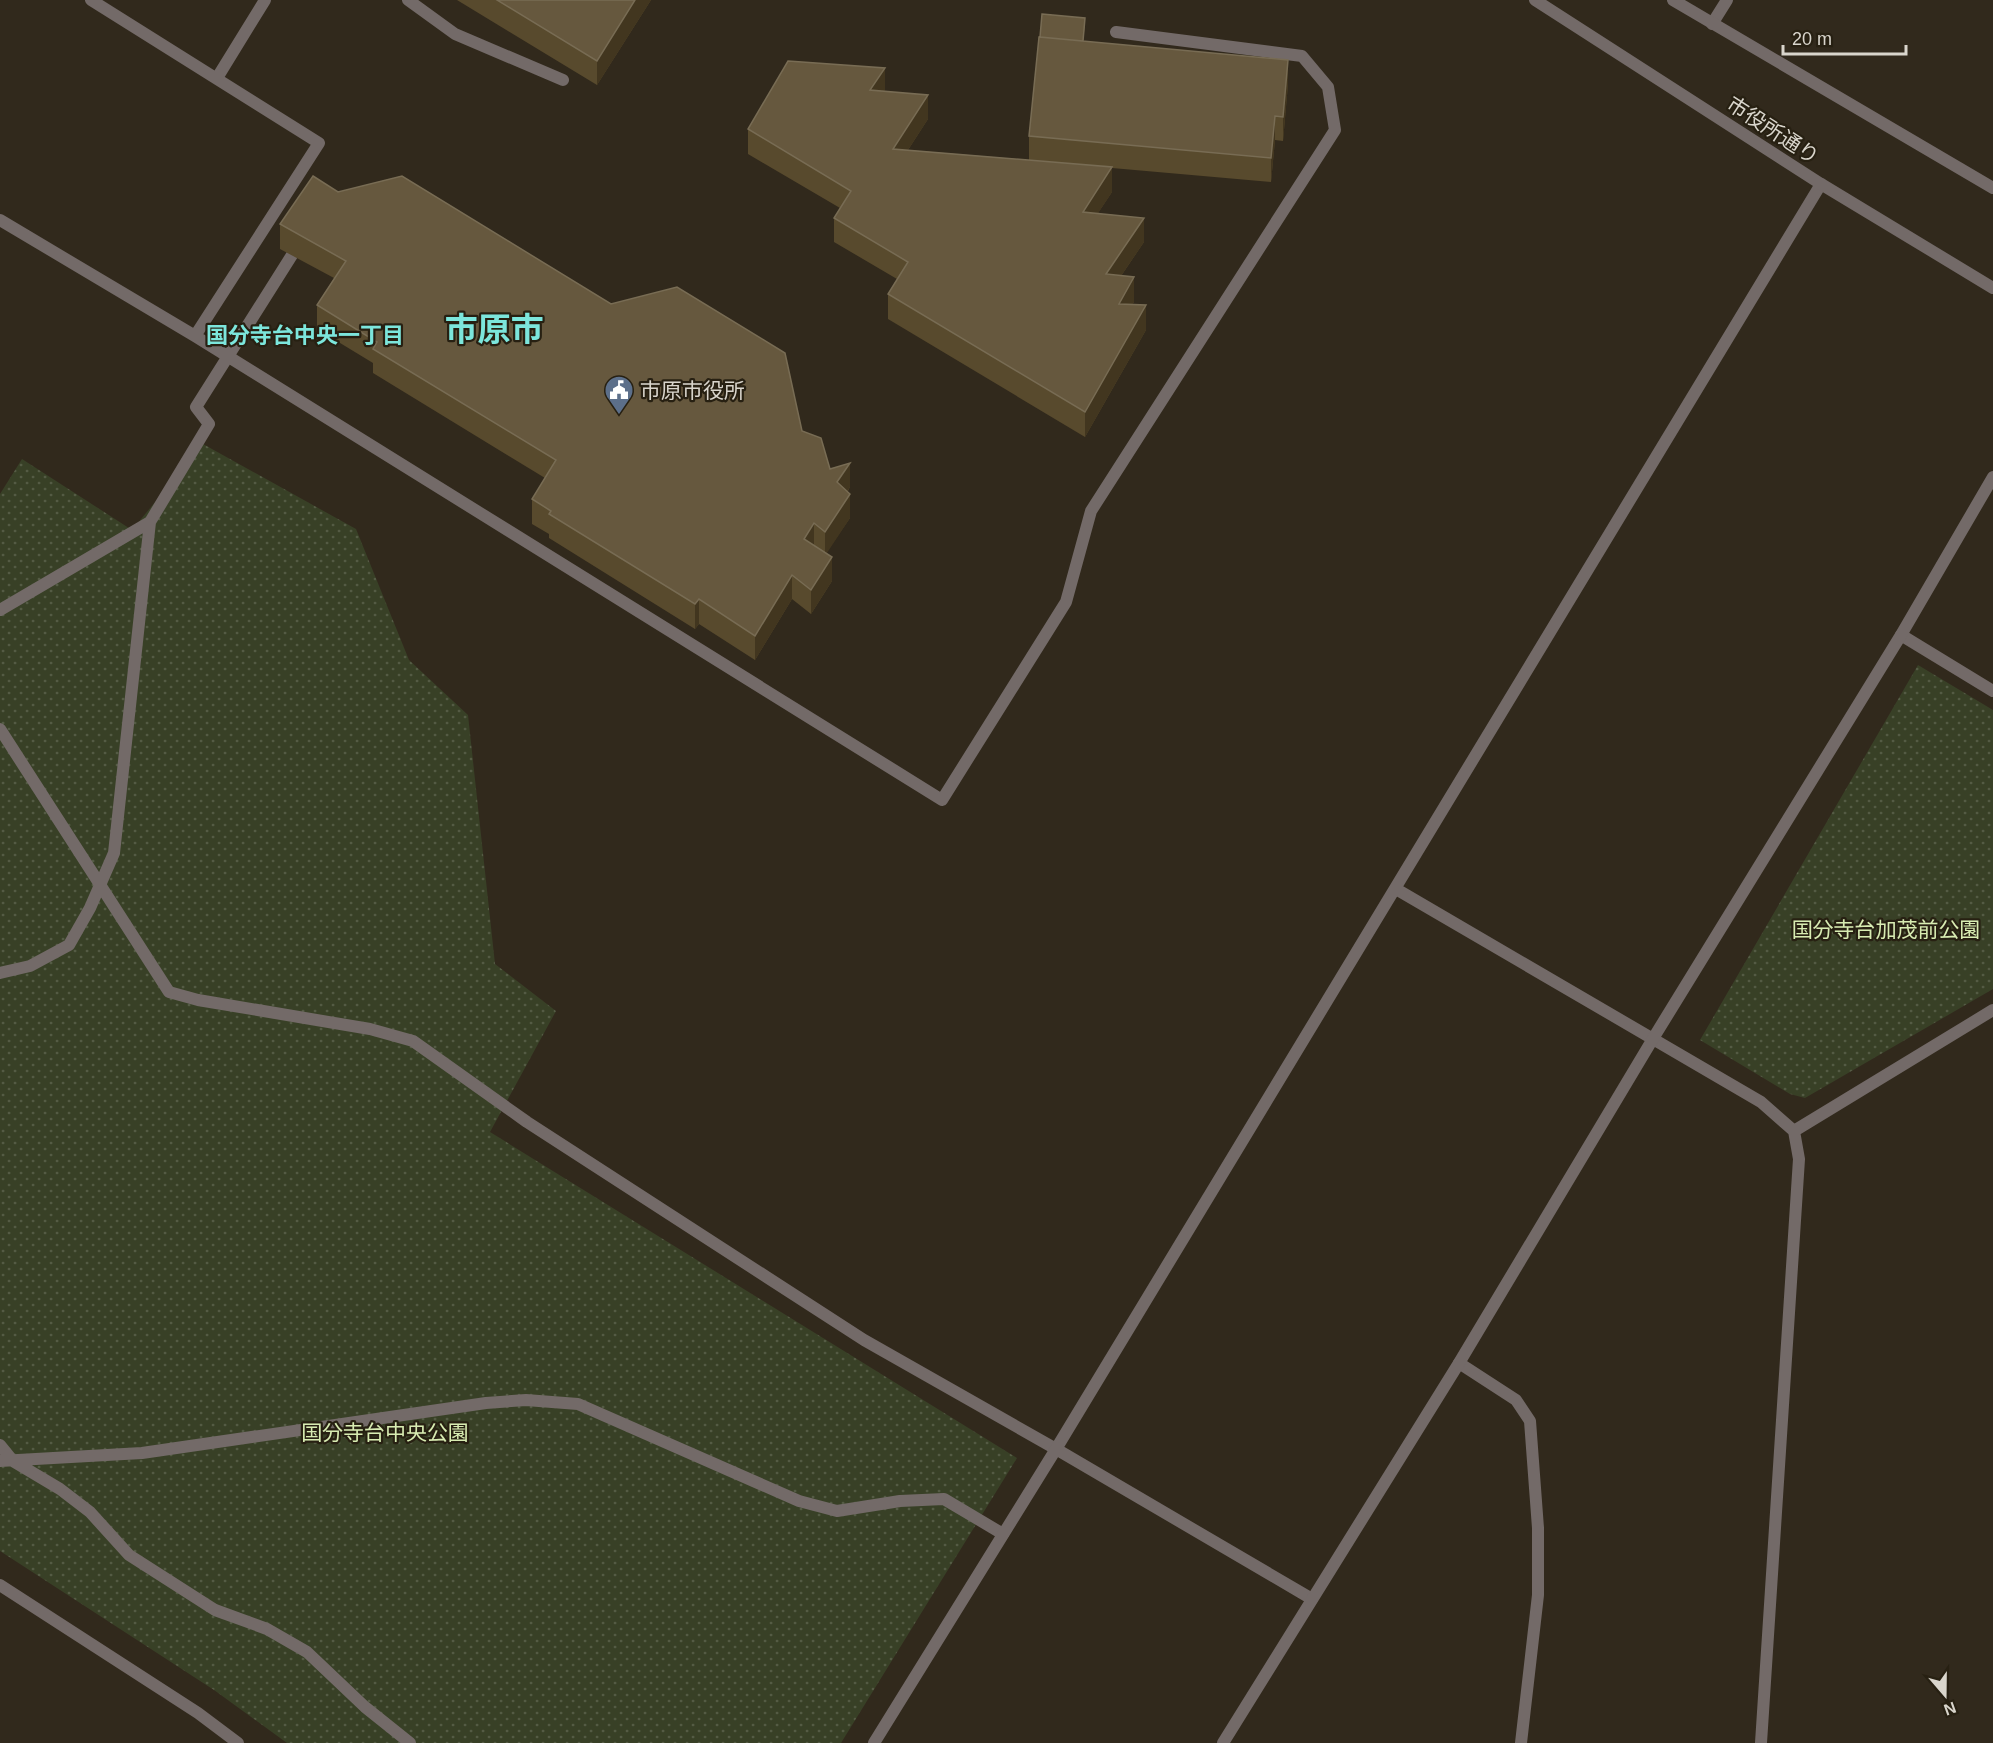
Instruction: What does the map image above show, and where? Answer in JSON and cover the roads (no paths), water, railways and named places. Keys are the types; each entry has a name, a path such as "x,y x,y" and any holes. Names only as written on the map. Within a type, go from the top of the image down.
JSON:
{"street":[{"path":"91,0 319,143 195,336"},
{"path":"217,78 265,0"},
{"path":"408,0 455,34 563,80"},
{"name":"市役所通り","path":"1535,0 1821,184 1993,288"},
{"path":"1673,0 1993,188"},
{"path":"1712,24 1727,0"},
{"path":"0,220 195,336 942,800 1066,602 1091,511 1335,130 1328,87 1302,56 1116,32"},
{"path":"874,1743 1056,1449 1821,184"},
{"path":"0,973 30,966 69,945 114,853 150,522 209,424 196,407 292,255"},
{"path":"1223,1743 1459,1363 1654,1037 1900,635 1993,477"},
{"path":"0,610 150,522"},
{"path":"1900,635 1993,692"},
{"path":"0,729 170,992 198,1000 370,1029 413,1041 527,1122 864,1340 1312,1599"},
{"path":"1396,889 1654,1037 1761,1102 1794,1131 1799,1159 1761,1743"},
{"path":"1794,1131 1993,1010"},
{"path":"1459,1363 1516,1400 1530,1421 1538,1528 1538,1595 1521,1743"},
{"path":"6,1461 142,1453 486,1403 526,1400 578,1404 799,1501 837,1511 900,1501 944,1499 1003,1534"},
{"path":"0,1445 6,1461 60,1489 90,1512 129,1555 215,1610 267,1629 307,1652 365,1707 410,1743"},
{"path":"0,1585 198,1713 238,1743"}],"place":[{"name":"市原市役所","path":"619,416"}],"district":[{"name":"市原市","path":"494,329"},
{"name":"国分寺台中央一丁目","path":"305,335"}],"park label":[{"name":"国分寺台加茂前公園","path":"1886,929"},
{"name":"国分寺台中央公園","path":"385,1432"}]}
